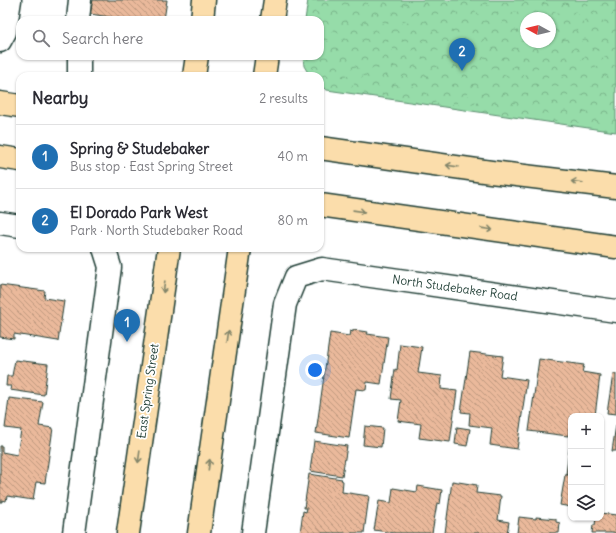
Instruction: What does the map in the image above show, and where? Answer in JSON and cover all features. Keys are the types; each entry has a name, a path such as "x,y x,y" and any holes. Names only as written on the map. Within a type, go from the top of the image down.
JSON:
{"main road":[{"path":"202,16 204,0"},
{"path":"273,16 275,0"},
{"path":"195,72 196,60"},
{"path":"265,72 266,60"},
{"path":"0,103 16,105"},
{"path":"324,149 616,187"},
{"path":"0,157 16,159"},
{"path":"324,206 616,247"},
{"name":"East Spring Street","path":"128,533 168,252"},
{"path":"199,533 239,252"}],"street":[{"path":"0,41 5,32 10,0"},
{"path":"78,16 80,0"},
{"path":"79,60 79,72"},
{"path":"0,224 16,226"},
{"path":"74,533 110,267 106,252"},
{"name":"North Studebaker Road","path":"253,533 285,304 296,277 322,269 616,311"}],"green space":[{"path":"308,0 616,0 616,132 327,90 324,88 324,72 308,72 304,66 303,60 324,60 324,16 306,16"}],"building":[{"path":"93,0 167,0 165,16 103,16 90,14"},
{"path":"0,285 45,291 44,298 64,301 58,341 14,334 14,339 0,337"},
{"path":"353,330 388,337 381,384 367,382 366,390 356,389 349,438 316,433 330,333 349,336 350,331 353,332"},
{"path":"400,344 422,347 418,373 442,376 441,389 457,391 450,442 419,438 421,424 398,421 401,400 391,399 395,369 397,370"},
{"path":"470,352 503,356 500,376 527,380 517,449 490,445 492,428 469,425 470,413 461,412"},
{"path":"539,359 584,365 582,372 600,375 595,413 568,413 568,436 529,431"},
{"path":"15,360 48,364 44,395 10,390 11,386 6,386 7,376 12,376"},
{"path":"613,374 616,374 616,414 607,413"},
{"path":"9,398 43,402 39,426 53,428 45,483 36,482 33,500 7,496 6,501 2,500 2,502 0,502 0,446 2,446 2,452 17,455 21,430 5,428"},
{"path":"616,425 616,451 612,451"},
{"path":"365,426 383,428 381,447 363,445"},
{"path":"457,427 470,429 467,446 455,444"},
{"path":"314,441 347,446 342,476 310,471"},
{"path":"568,459 568,474 566,474"},
{"path":"309,474 342,479 342,492 369,496 364,533 300,533 303,511 306,512 307,508 304,508"},
{"path":"565,475 568,475 568,506 560,505"},
{"path":"452,481 477,485 476,493 501,496 498,520 509,522 507,533 445,533"},
{"path":"418,486 442,490 440,504 437,503 432,533 394,533 374,530 379,501 391,503 393,488 417,492"},
{"path":"604,513 616,515 616,533 592,533 593,525 595,525 596,521 604,521"},
{"path":"519,517 556,519 556,522 560,523 559,533 517,533"}],"place":[{"name":"El Dorado Park West","path":"462,71"},
{"name":"Spring & Studebaker","path":"127,342"}]}
